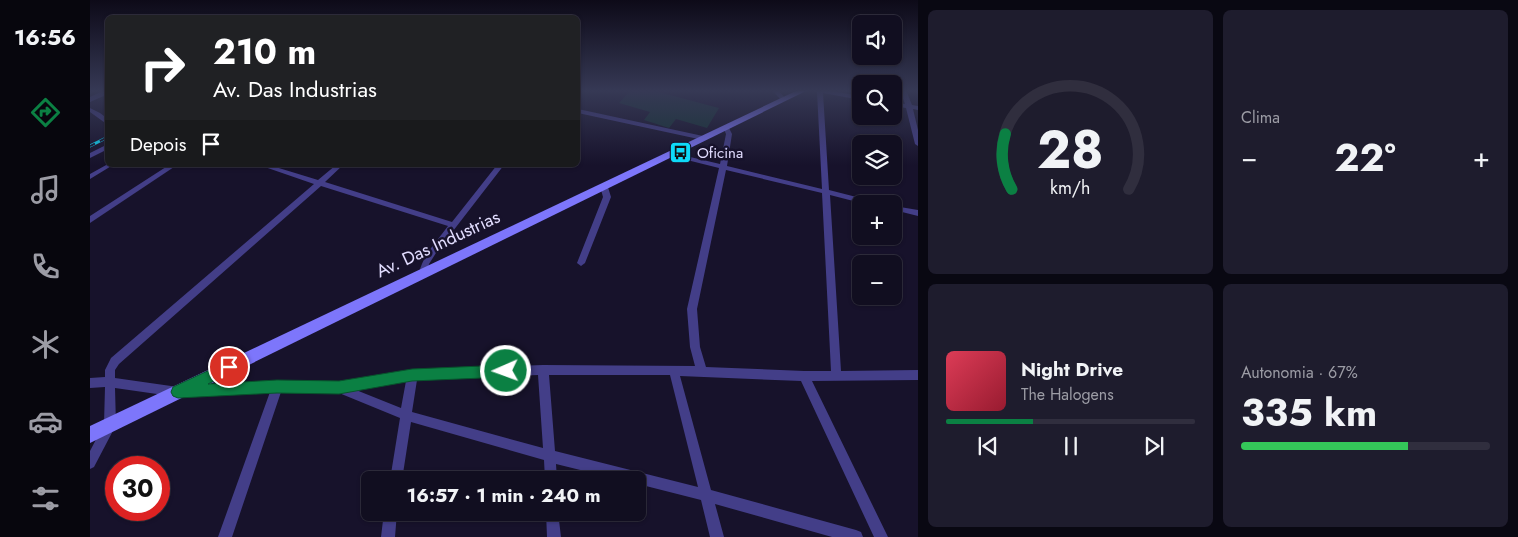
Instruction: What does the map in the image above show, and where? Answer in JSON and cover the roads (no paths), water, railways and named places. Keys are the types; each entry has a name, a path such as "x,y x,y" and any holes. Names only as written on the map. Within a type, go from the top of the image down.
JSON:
{"main road":[{"name":"Av. Das Industrias","path":"90,435 751,115"}],"street":[{"path":"597,115 702,138"},
{"path":"820,115 836,375"},
{"path":"912,115 918,144"},
{"path":"702,371 695,347 692,309 728,143 729,134 726,127"},
{"path":"90,156 105,148"},
{"path":"669,154 852,198"},
{"path":"90,177 107,167"},
{"path":"90,220 171,167"},
{"path":"268,167 454,225"},
{"path":"90,463 110,426 109,382 110,370 115,361 338,167"},
{"path":"423,273 428,259 499,167"},
{"path":"581,263 607,197 604,186"},
{"path":"902,210 918,213"},
{"path":"90,382 109,382 178,392 277,387 339,388 412,375 543,370 702,371 804,376 918,375"},
{"path":"543,370 550,471"},
{"path":"674,371 717,537"},
{"path":"397,471 412,375"},
{"path":"804,376 881,537"},
{"path":"225,537 277,387"},
{"path":"339,388 405,416 549,456 706,495 856,537"},
{"path":"388,537 390,521"},
{"path":"553,521 554,537"}],"railway":[{"path":"90,146 105,138"}],"place":[{"name":"Oficina","path":"681,153"}]}
